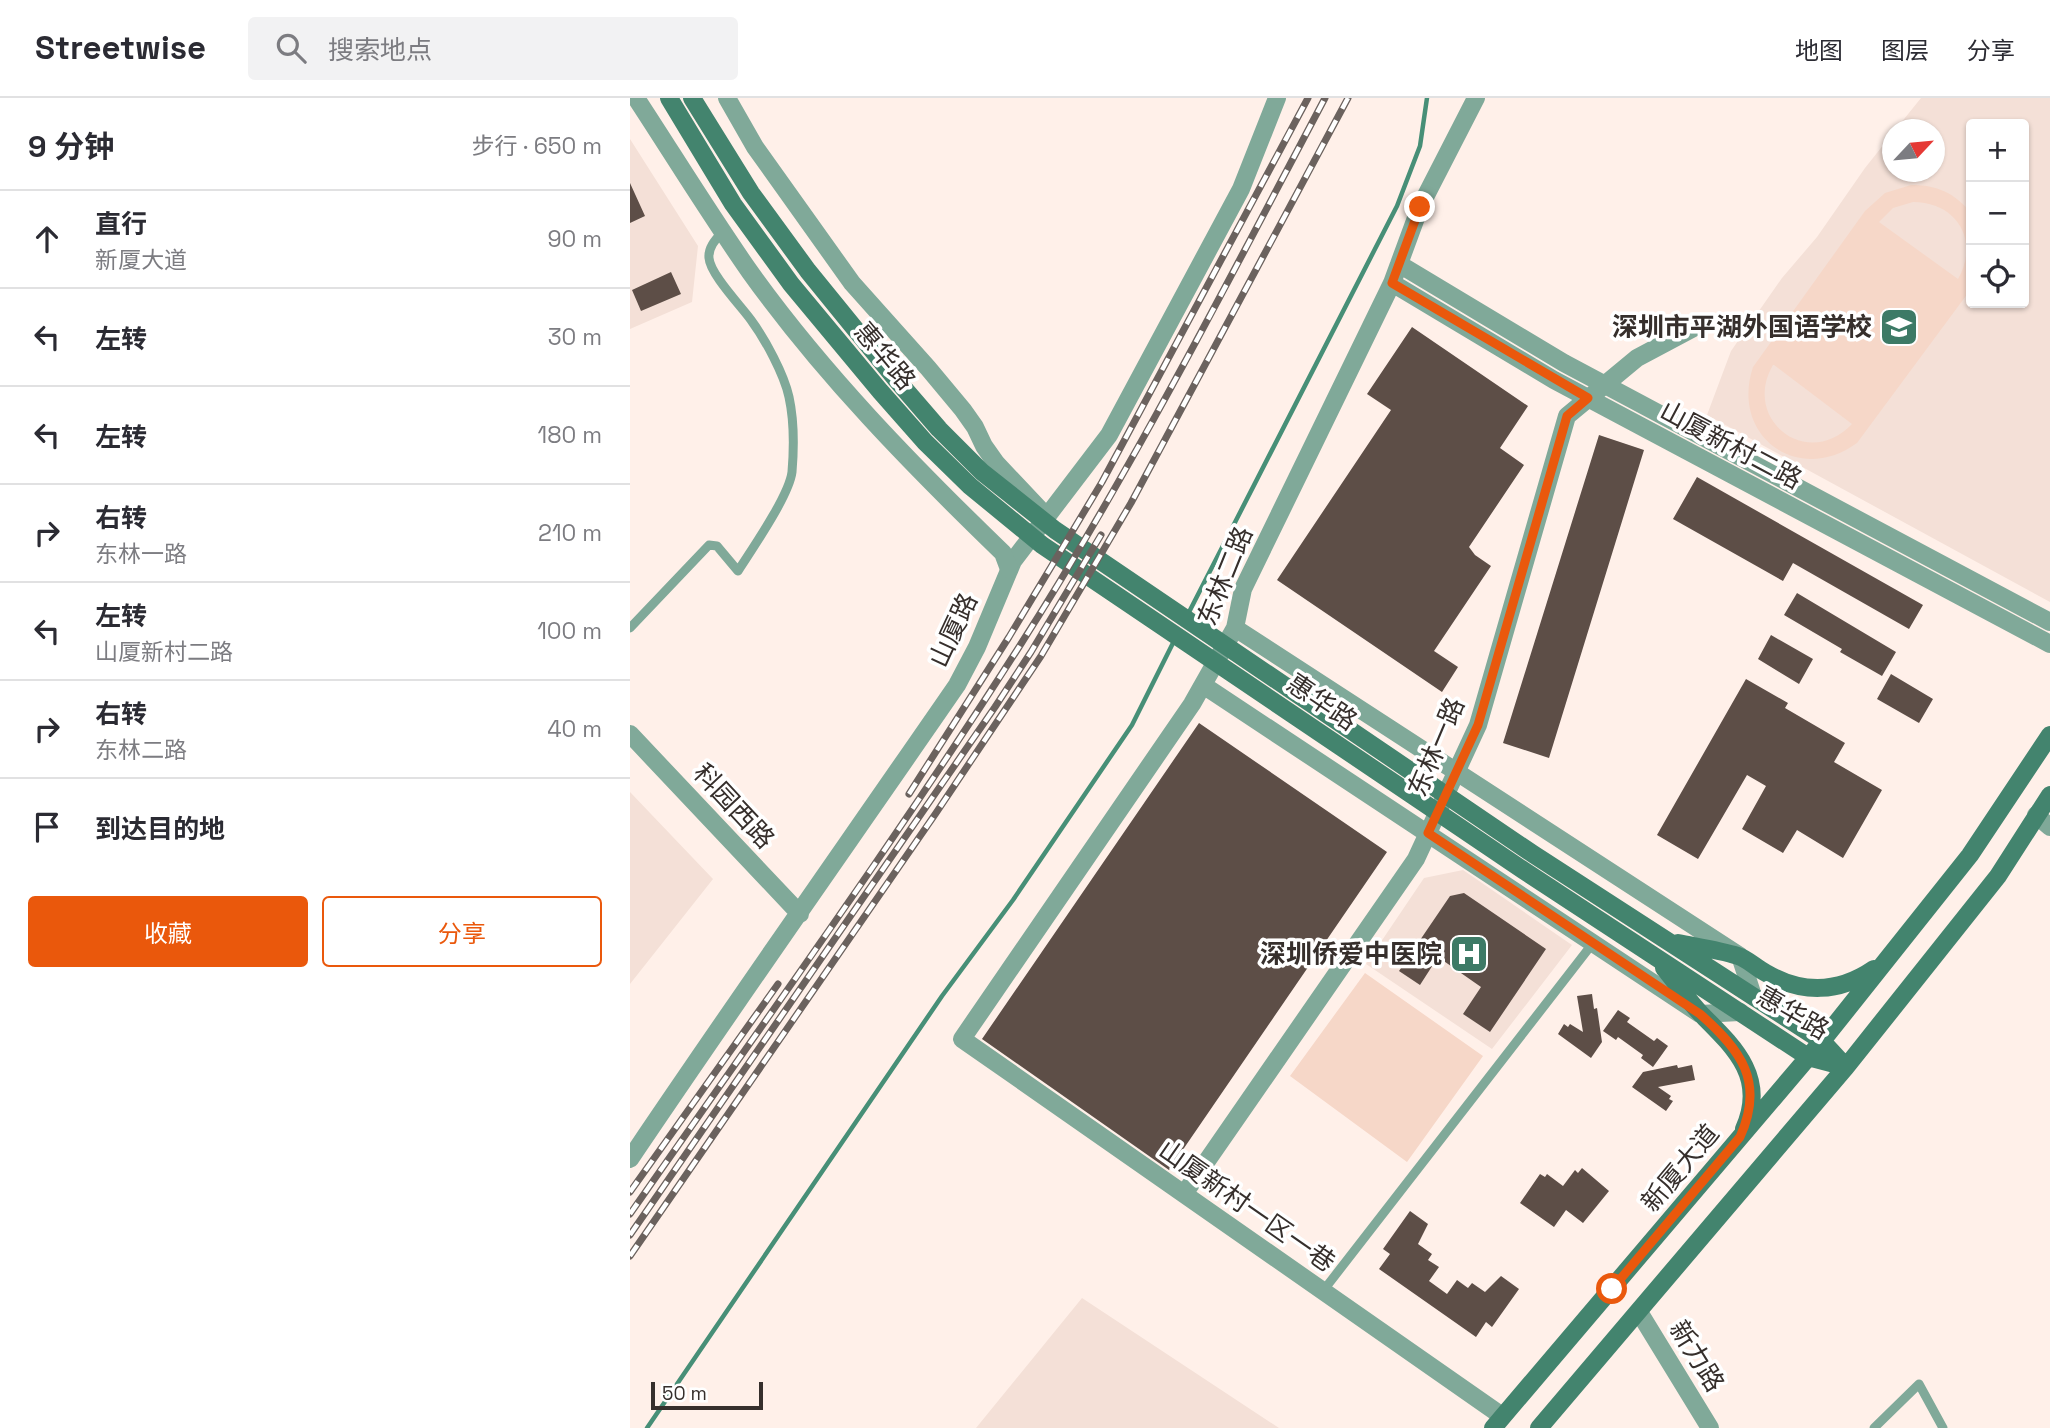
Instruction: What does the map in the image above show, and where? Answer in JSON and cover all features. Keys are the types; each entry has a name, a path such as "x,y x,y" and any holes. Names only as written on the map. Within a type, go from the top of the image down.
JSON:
{"main road":[{"name":"惠华路","path":"668,98 733,204 792,284 925,442 970,486 1032,537 1528,862 1667,941 1822,1041 1846,1067"},
{"name":"惠华路","path":"692,98 751,193 808,271 912,399 982,472 1055,530 1528,862 1656,957 1808,1057 1846,1067"},
{"name":"新厦大道","path":"1498,1422 1822,1041 1970,855 2050,735"},
{"path":"1539,1428 1846,1067 2043,821 2050,795"},
{"path":"1667,941 1740,956 1792,985 1815,989 1839,986 1861,977 1885,961"},
{"path":"1656,957 1700,1014 1739,1054 1749,1077 1752,1098 1749,1118 1740,1137"}],"street":[{"path":"636,98 750,272 803,340 888,438 1003,553 1009,569"},
{"path":"727,98 755,147 852,283 963,411 996,463 1046,516"},
{"name":"山厦路","path":"630,1159 957,685 977,647 1009,569 1025,544 1109,435 1241,189 1277,98"},
{"name":"东林二路","path":"962,1039 1150,767 1203,685 1235,628 1243,589 1392,283 1420,207 1476,98"},
{"name":"山厦新村二路","path":"1399,264 1564,363 2050,622"},
{"name":"山厦新村二路","path":"1392,283 1588,398 2050,645"},
{"name":"东林一路","path":"1184,1195 1416,859 1478,725 1567,416 1637,358 1699,326"},
{"path":"1235,628 1740,956 1753,996"},
{"path":"1203,685 1700,1014 1740,1012"},
{"name":"科园西路","path":"630,734 800,914"},
{"name":"山厦新村一区一巷","path":"962,1039 1323,1291 1498,1422"},
{"name":"新力路","path":"1639,1312 1710,1428"}],"lane":[{"path":"630,628 709,545 717,546 738,571 772,517 792,475 789,396 772,355 753,323 708,260 712,244 723,231"},
{"path":"1323,1291 1592,943"},
{"path":"1874,1428 1919,1384 1942,1428"}],"shaded area":[{"name":"深圳市平湖外国语学校","path":"1921,98 2050,98 2050,602 1707,415 1731,351 1882,147 1882,182 1945,182 1945,119 1904,119"},
{"path":"630,139 698,246 692,302 630,329"},
{"path":"1911,185 1929,187 1952,195 1966,207 1966,251 1966,296 1857,443 1835,455 1813,459 1792,456 1774,447 1760,433 1751,414 1748,392 1753,367 1865,211 1885,193","holes":["1913,202 1942,209 1960,226 1965,238 1964,265 1958,279 1879,222 1893,208","1774,365 1852,424 1835,437 1817,442 1799,440 1784,433 1772,420 1766,404 1765,385"]},
{"path":"630,792 713,879 630,984"},
{"name":"深圳侨爱中医院","path":"1463,870 1572,945 1492,1049 1366,964 1424,878"},
{"path":"1365,973 1483,1056 1407,1162 1290,1076"},
{"path":"1082,1298 1279,1428 976,1428"}],"building":[{"path":"630,183 645,216 630,223"},
{"path":"671,272 681,294 641,311 632,290"},
{"path":"1412,327 1528,406 1500,448 1524,465 1469,547 1475,555 1491,566 1434,651 1458,667 1442,692 1277,580 1391,410 1367,394"},
{"path":"1599,435 1644,450 1549,758 1503,743"},
{"path":"1697,477 1923,605 1909,629 1793,563 1783,581 1673,519"},
{"path":"1797,593 1896,652 1882,676 1784,615"},
{"path":"1771,635 1813,659 1799,684 1758,659"},
{"path":"1891,674 1933,699 1919,723 1877,699"},
{"path":"1746,679 1788,703 1785,708 1845,743 1834,762 1882,790 1843,858 1797,830 1783,853 1742,829 1766,786 1747,775 1698,859 1657,835"},
{"path":"1199,723 1387,852 1169,1170 982,1039"},
{"path":"1464,893 1546,949 1490,1032 1463,1014 1481,987 1438,957 1420,985 1399,971 1450,896"},
{"path":"1592,994 1602,1042 1591,1058 1558,1034 1564,1024 1568,1027 1570,1024 1583,1032 1577,996"},
{"path":"1618,1010 1630,1018 1627,1022 1654,1041 1657,1038 1668,1046 1653,1067 1641,1058 1643,1055 1618,1037 1616,1040 1603,1031"},
{"path":"1677,1065 1678,1068 1692,1065 1695,1080 1658,1087 1671,1096 1669,1099 1673,1101 1666,1111 1632,1087 1643,1072"},
{"path":"1582,1168 1609,1191 1583,1223 1566,1210 1554,1227 1520,1203 1540,1174 1545,1177 1547,1174 1563,1186 1575,1170 1578,1173"},
{"path":"1410,1211 1428,1224 1418,1244 1432,1254 1428,1260 1439,1267 1429,1281 1447,1294 1457,1280 1468,1288 1472,1283 1485,1292 1501,1276 1519,1289 1492,1327 1486,1322 1476,1337 1379,1269 1390,1254 1383,1249"}],"waterway":[{"path":"1187,616 1397,206 1420,146 1427,98"},
{"path":"647,1428 942,996 1013,900 1132,725 1175,639"}],"railway":[{"path":"909,794 1009,637 1102,482 1308,98"},
{"path":"630,1214 876,862 1061,580 1140,444 1325,98"},
{"path":"630,1256 1041,656 1131,503 1348,98"},
{"path":"630,1235 995,707 1101,535"},
{"path":"630,1192 778,984"}],"place":[{"name":"深圳市平湖外国语学校","path":"1899,327"},
{"name":"深圳侨爱中医院","path":"1469,954"}],"route":[{"path":"1420,207 1392,283 1588,398 1567,416 1478,725 1428,833 1700,1014 1739,1054 1749,1077 1752,1098 1749,1118 1740,1137 1612,1289"}]}
